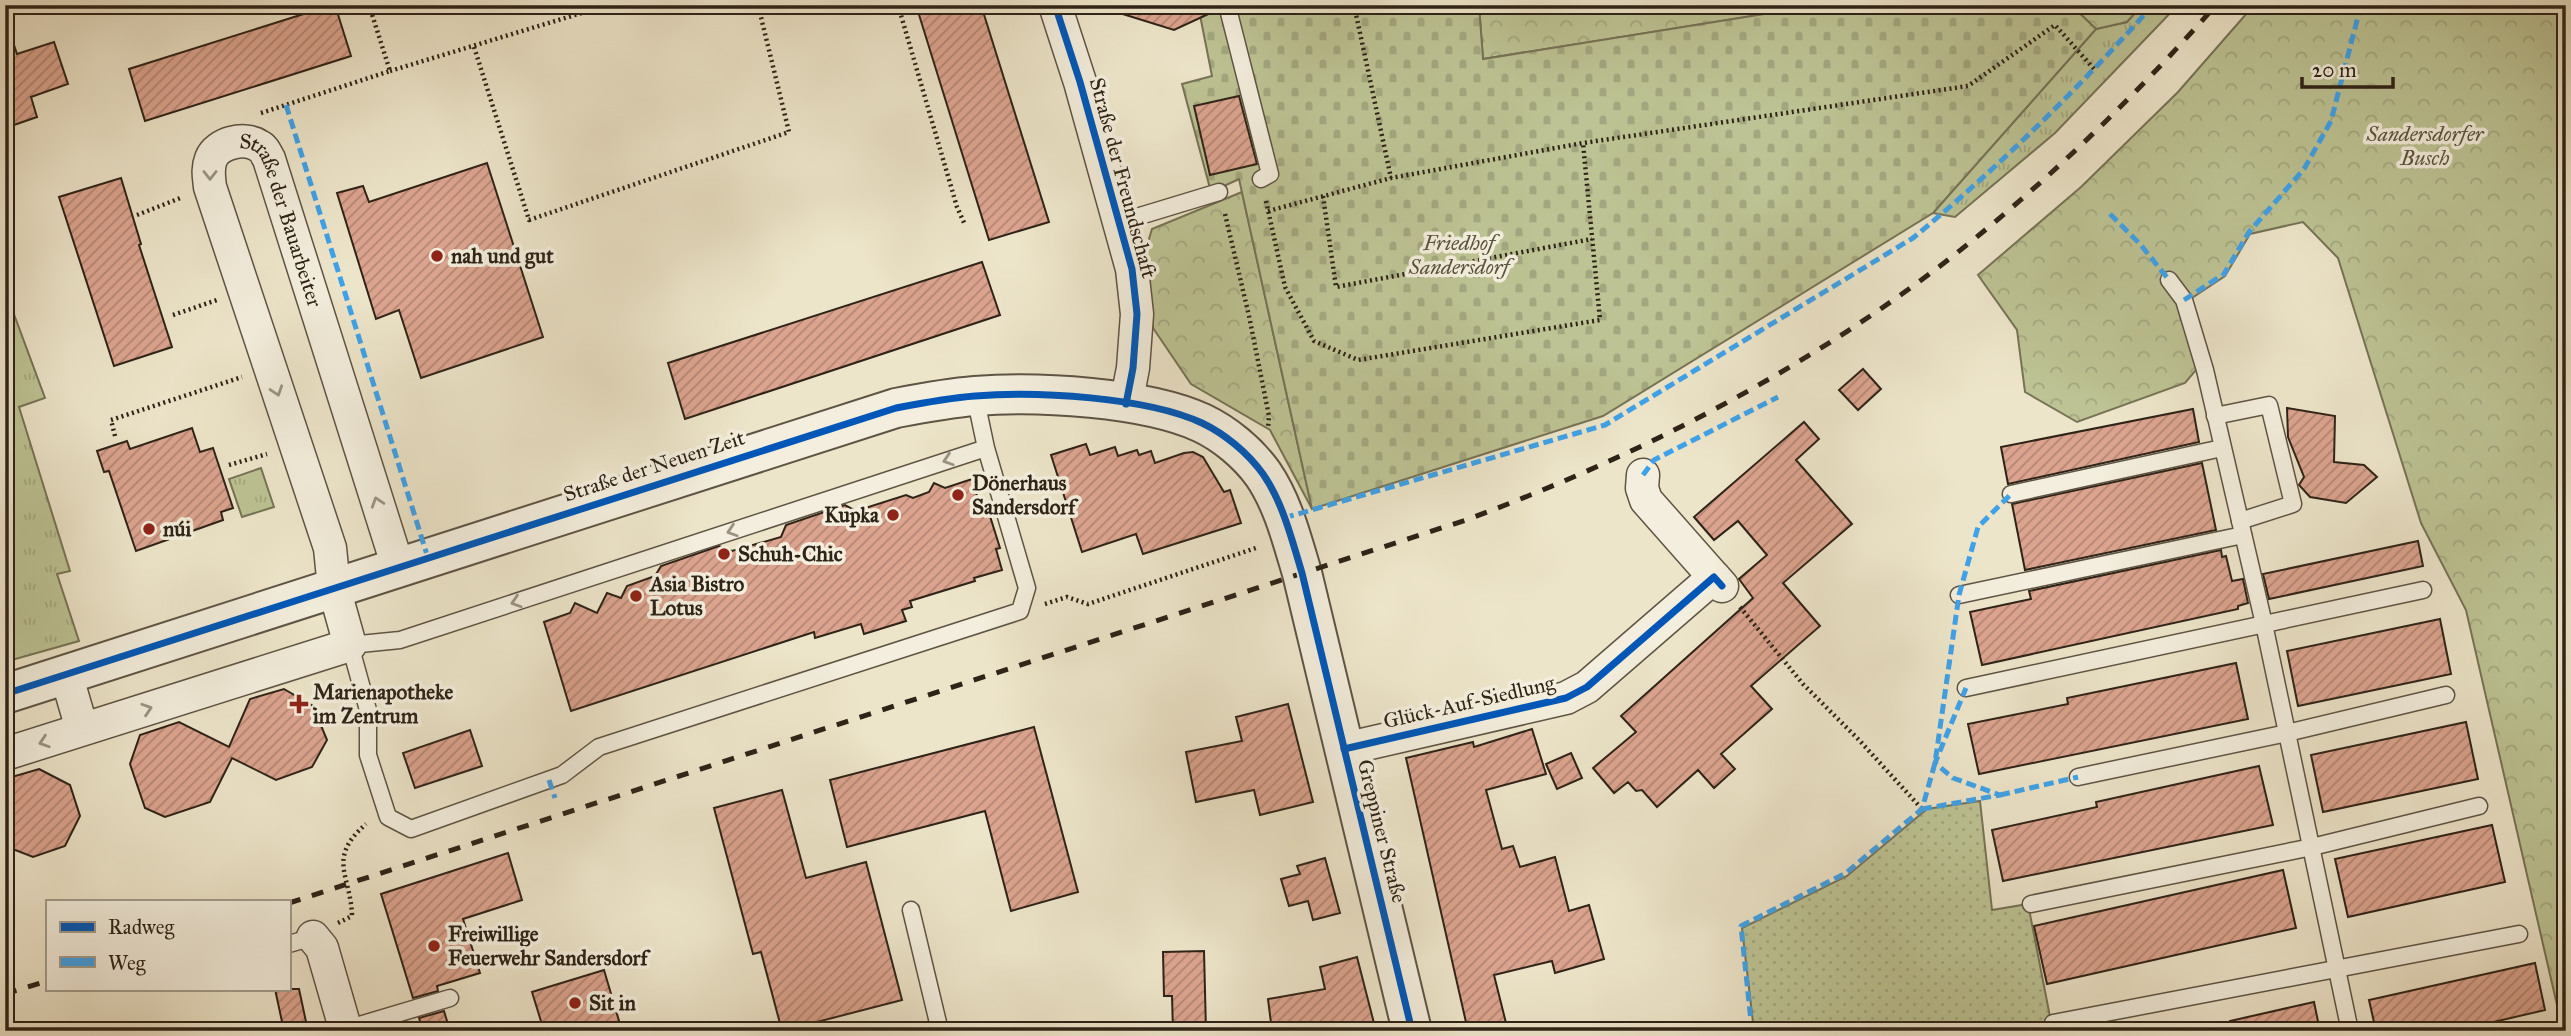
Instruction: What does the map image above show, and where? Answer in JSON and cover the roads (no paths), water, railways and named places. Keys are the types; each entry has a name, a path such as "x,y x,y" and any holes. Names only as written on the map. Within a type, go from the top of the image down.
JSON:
{"street":[{"name":"Straße der Freundschaft","path":"1055,5 1132,269 1137,314 1133,368 1126,404"},
{"name":"Straße der Bauarbeiter","path":"334,588 330,548 210,187 208,172 212,157 221,148 236,142 250,141 261,146 269,159 398,567"},
{"name":"Straße der Neuen Zeit","path":"5,694 875,414 934,401 1015,394 1070,397 1181,415 1203,424 1227,439 1263,474 1288,527"},
{"name":"Glück-Auf-Siedlung","path":"1344,749 1566,698 1587,687 1718,581 1646,499 1642,488 1643,475"},
{"name":"Greppiner Straße","path":"1288,527 1412,1031"},
{"path":"5,754 350,645 334,588"},
{"path":"66,674 82,729"},
{"path":"301,941 322,948 346,1030"}],"lane":[{"path":"1227,7 1270,174 1261,179"},
{"path":"1120,222 1219,192"},
{"path":"2169,280 2184,300 2205,370 2264,624 2350,1031"},
{"path":"975,396 986,448 1027,588 1020,611 600,747 562,775 411,829 388,817 368,755 368,710 350,645 400,640 986,448"},
{"path":"1959,595 2242,528 2293,503 2269,405 2216,416"},
{"path":"2011,495 2222,448"},
{"path":"1966,688 2423,590"},
{"path":"2078,777 2287,733 2446,695"},
{"path":"2031,904 2312,848 2479,806"},
{"path":"911,909 940,1031"},
{"path":"2053,1023 2519,934"},
{"path":"346,1030 450,998"}],"railway":[{"path":"290,903 1466,520 1592,469 1715,409 1774,376 1832,341 1944,263 2017,203 2120,108 2216,5"},
{"path":"5,994 46,981"}],"place":[{"name":"nah und gut","path":"437,256"},
{"name":"Dönerhaus Sandersdorf","path":"958,495"},
{"name":"Kupka","path":"893,515"},
{"name":"núi","path":"149,529"},
{"name":"Schuh-Chic","path":"724,554"},
{"name":"Asia Bistro Lotus","path":"636,596"},
{"name":"Marienapotheke im Zentrum","path":"299,704"},
{"name":"Freiwillige Feuerwehr Sandersdorf","path":"434,946"},
{"name":"Sit in","path":"575,1003"}],"park label":[{"name":"Sandersdorfer Busch","path":"2425,146"},
{"name":"Friedhof Sandersdorf","path":"1459,255"}]}
